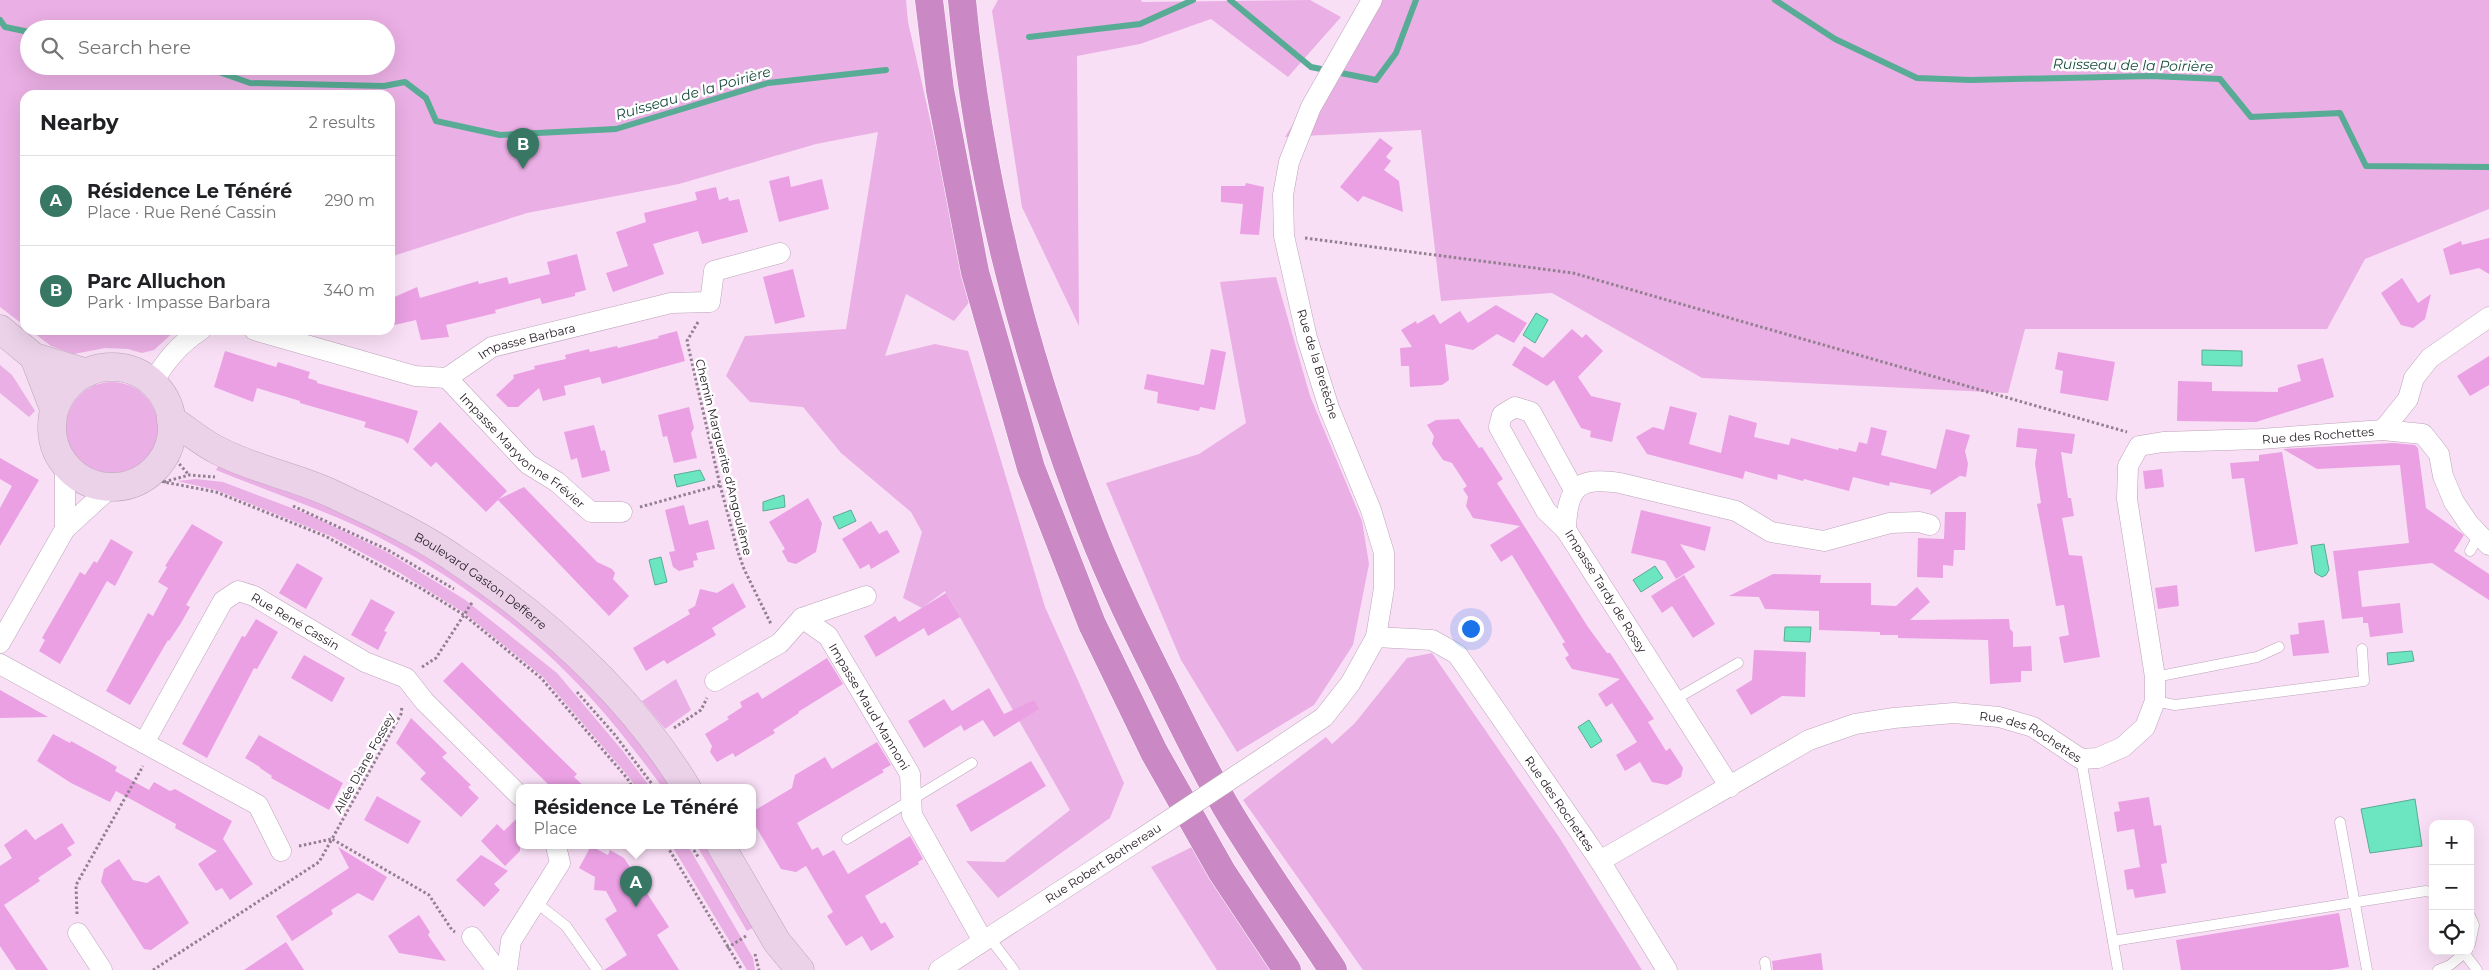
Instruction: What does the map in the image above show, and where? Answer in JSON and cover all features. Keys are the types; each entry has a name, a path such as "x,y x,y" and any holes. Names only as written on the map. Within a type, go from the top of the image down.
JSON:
{"highway":[{"path":"929,0 940,90 975,272 1031,468 1092,624 1154,752 1222,872 1287,970"},
{"path":"962,0 976,113 999,229 1051,417 1090,528 1126,611 1209,776 1266,870 1333,970"}],"main road":[{"path":"0,329 34,357 87,373"},
{"path":"34,357 54,409"},
{"path":"104,368 121,368 138,373 152,383 164,400 171,420 168,466 137,482 111,487 94,484 78,477 65,465 57,452 52,438 51,422 54,409 70,383 87,373 104,368"},
{"name":"Boulevard Gaston Defferre","path":"171,420 218,451 332,494 393,523 451,556 519,604 580,658 618,698 654,741 684,784"},
{"name":"Boulevard Gaston Defferre","path":"168,466 218,451"},
{"path":"723,849 777,942 800,970"},
{"path":"777,942 781,970"}],"street":[{"name":"Rue de la Bretèche","path":"1266,756 1324,717 1350,684 1376,637 1384,588 1384,553 1371,510 1329,408 1308,338 1284,236 1283,195 1289,162 1311,107 1372,0"},
{"path":"710,302 714,271 780,253"},
{"name":"Impasse Barbara","path":"447,378 492,347 671,303 710,302"},
{"path":"2383,430 2408,400 2414,378 2430,358 2489,317"},
{"path":"152,383 169,356 184,341 193,335"},
{"path":"272,335 415,376 447,378"},
{"name":"Impasse Maryvonne Frévier","path":"447,378 528,464 557,482 591,512 622,512"},
{"path":"1566,530 1546,510 1499,427 1502,415 1515,407 1530,412 1574,490 1586,482 1602,480 1620,483 1736,511 1771,532 1824,541 1890,523 1919,522 1930,525"},
{"name":"Rue des Rochettes","path":"1376,637 1432,640 1457,654 1600,861 1809,740 1855,724 1894,718 1954,713 1999,717 2033,727 2081,759 2098,758 2123,747 2145,726 2155,701 2155,677 2127,499 2128,466 2139,446 2163,442 2260,439 2383,430 2423,434 2439,454 2443,476 2454,502 2479,544"},
{"path":"65,465 65,529"},
{"path":"0,643 65,529 111,487"},
{"name":"Impasse Tardy de Rossy","path":"1574,490 1566,507 1566,530 1730,787"},
{"name":"Rue René Cassin","path":"144,743 223,601 238,591 254,596 365,662 406,678"},
{"path":"715,681 780,643 802,618 866,596"},
{"name":"Impasse Maud Mannoni","path":"802,618 828,636 910,774 912,815 986,939"},
{"path":"0,664 258,805 281,851"},
{"path":"406,678 425,702 516,792"},
{"name":"Rue Robert Bothereau","path":"939,970 1266,756"},
{"path":"507,970 511,941 534,901 560,863 557,849"},
{"path":"1600,861 1667,970"},
{"path":"78,933 102,970"},
{"path":"472,938 497,970"}],"lane":[{"path":"2155,677 2257,658 2279,647"},
{"path":"2155,701 2175,705 2364,681 2362,649"},
{"path":"1674,700 1738,663"},
{"path":"2081,759 2118,970"},
{"path":"847,839 972,763"},
{"path":"2340,822 2367,970"},
{"path":"2113,941 2429,891"},
{"path":"534,901 566,926 597,970"},
{"path":"986,939 1014,970"},
{"path":"2438,970 2463,955"},
{"path":"2467,955 2477,970"}],"path":[{"path":"1284,236 1572,273 2163,442"},
{"name":"Chemin Marguerite d'Angoulême","path":"710,302 687,341 720,485 744,569 780,643"},
{"path":"168,466 224,478"},
{"path":"168,466 216,492 325,536 422,589 464,615 541,678 627,778 630,784"},
{"path":"622,512 720,485"},
{"path":"285,503 388,550 456,591"},
{"path":"464,596 480,607"},
{"path":"406,678 436,658 472,601"},
{"name":"Allée Diane Fossey","path":"154,970 319,862 402,714 406,678"},
{"path":"654,741 701,710 715,681"},
{"path":"574,687 615,735 652,784"},
{"path":"78,933 76,886 144,767 144,743"},
{"path":"281,851 332,839 429,895 452,930 472,938"},
{"path":"669,849 742,970"}],"shaded area":[{"path":"0,0 906,0 908,22 971,300 954,321 906,294 885,356 935,344 968,351 1045,607 1124,783 1110,818 998,898 966,861 1004,862 1070,810 945,591 922,608 903,598 922,532 911,512 841,453 803,407 750,402 726,376 745,336 846,329 878,132 816,144 679,184 527,213 395,255 395,90 20,90 20,322 0,307"},
{"path":"998,0 1141,0 1142,2 1310,0 1341,17 1288,77 1211,19 1140,44 1077,56 1079,326 1022,207 992,11"},
{"path":"1370,0 2489,0 2489,209 2365,259 2327,329 2025,329 2008,393 1702,378 1552,293 1441,301 1421,130 1285,137"},
{"path":"1276,277 1310,396 1362,521 1369,564 1353,645 1314,705 1237,752 1181,660 1106,483 1199,454 1246,423 1220,282"},
{"path":"1536,313 1548,320 1535,343 1523,335"},
{"path":"37,335 170,335 154,350 142,353 128,349 105,348 74,354 51,346"},
{"path":"2202,350 2242,351 2242,366 2202,365"},
{"path":"0,365 12,375 35,411 29,417 0,393"},
{"path":"112,382 130,385 145,395 155,410 158,428 155,446 145,461 130,471 112,474 94,471 79,461 69,446 66,428 69,410 79,395 94,385"},
{"path":"220,463 379,527 510,610 612,707 655,761 669,784 660,784 594,702 545,652 492,608 463,587 373,534 343,520 216,470"},
{"path":"700,470 705,480 677,487 674,475"},
{"path":"196,479 223,482 310,515 387,552 464,599 557,673 648,784 633,784 543,677 463,612 400,573 333,537 216,490 177,481"},
{"path":"784,495 785,507 763,511 763,502"},
{"path":"851,510 856,521 839,529 833,517"},
{"path":"2324,544 2329,570 2322,577 2315,573 2311,546"},
{"path":"661,557 667,582 655,585 649,560"},
{"path":"1655,566 1663,578 1641,592 1633,580"},
{"path":"1785,627 1811,627 1810,642 1784,641"},
{"path":"2412,651 2414,661 2388,665 2387,653"},
{"path":"1432,653 1559,837 1642,970 1363,970 1243,800 1326,737 1332,744 1355,723 1407,658"},
{"path":"676,679 691,710 665,729 642,701"},
{"path":"1589,720 1602,741 1591,748 1578,727"},
{"path":"2415,799 2422,846 2370,853 2361,809"},
{"path":"1192,847 1270,970 1217,970 1151,867"},
{"path":"674,849 690,849 753,958 755,970 747,970"},
{"path":"699,849 711,849 756,926 747,931"}],"building":[{"path":"1380,138 1393,148 1386,157 1391,161 1384,170 1399,181 1403,212 1363,196 1358,202 1340,187"},
{"path":"789,176 791,187 822,179 829,209 779,222 769,181"},
{"path":"1246,183 1264,187 1259,235 1240,234 1243,204 1221,202 1221,186 1245,186"},
{"path":"716,187 719,200 728,197 729,201 739,199 748,232 702,244 698,231 653,244 664,274 613,292 606,273 628,266 616,232 646,222 644,213 697,200 695,192"},
{"path":"2489,238 2489,274 2479,268 2450,275 2443,249 2461,241 2462,245"},
{"path":"577,254 586,290 575,293 575,296 542,304 540,298 495,310 496,313 446,325 449,337 421,340 416,320 395,325 395,297 417,287 420,298 478,281 479,284 507,277 509,284 550,274 547,262"},
{"path":"793,269 805,317 775,324 763,277"},
{"path":"2402,278 2418,303 2431,294 2425,319 2413,328 2401,325 2381,293"},
{"path":"1496,305 1527,323 1514,343 1497,334 1473,350 1445,344 1449,380 1442,385 1410,387 1409,366 1401,366 1400,348 1412,347 1401,330 1416,321 1417,324 1434,314 1440,324 1460,311 1468,323"},
{"path":"1572,329 1582,338 1586,334 1603,351 1578,377 1591,396 1621,403 1612,442 1590,437 1591,431 1581,428 1554,380 1547,386 1512,365 1524,346 1543,358"},
{"path":"677,331 685,361 602,384 600,377 564,386 566,395 543,401 539,388 518,407 508,407 496,395 514,378 513,375 535,369 534,366 566,359 565,355 589,349 590,352 617,346 618,348 659,338 658,336"},
{"path":"1211,349 1226,352 1215,410 1200,407 1199,411 1157,403 1158,392 1144,389 1147,374 1204,385"},
{"path":"225,351 276,367 278,362 310,372 308,378 317,381 317,383 418,411 408,444 403,439 364,427 366,422 300,403 300,401 257,388 253,402 214,387"},
{"path":"2058,352 2115,362 2108,401 2060,393 2063,371 2055,369"},
{"path":"2489,356 2489,385 2470,396 2457,376"},
{"path":"2323,358 2334,397 2256,422 2177,421 2178,381 2212,382 2212,391 2278,392 2278,388 2301,381 2297,365"},
{"path":"1670,406 1697,413 1689,444 1721,453 1729,415 1757,423 1754,437 1789,445 1791,438 1838,450 1839,448 1856,452 1859,442 1867,444 1871,427 1887,431 1881,455 1936,469 1946,429 1970,435 1965,451 1968,464 1966,477 1956,475 1960,476 1930,495 1931,490 1890,482 1889,486 1853,477 1849,491 1778,474 1777,480 1745,471 1743,479 1647,454 1636,437 1653,427 1664,430"},
{"path":"689,407 694,428 691,433 697,458 674,463 667,436 663,437 658,415"},
{"path":"1459,419 1479,448 1482,447 1503,479 1497,483 1588,627 1607,653 1610,653 1654,719 1648,722 1666,751 1670,748 1683,768 1681,777 1667,785 1652,782 1640,762 1625,771 1616,755 1637,742 1612,703 1606,707 1598,694 1620,679 1572,669 1565,658 1569,655 1562,644 1565,642 1512,555 1501,562 1490,545 1520,526 1473,518 1466,506 1468,497 1463,489 1467,486 1452,463 1443,460 1432,444 1434,436 1427,425 1436,420"},
{"path":"440,422 507,491 499,499 524,487 597,562 612,569 615,573 613,579 629,596 609,616 498,500 486,512 436,462 431,467 413,449"},
{"path":"594,425 601,451 605,450 610,471 582,478 577,458 571,460 564,432"},
{"path":"2018,428 2075,434 2072,454 2061,452 2068,498 2071,498 2074,516 2062,518 2069,555 2082,556 2100,657 2064,663 2059,637 2069,635 2064,605 2056,606 2037,504 2041,503 2035,464 2037,449 2016,447"},
{"path":"2394,443 2415,445 2418,448 2426,508 2464,535 2454,551 2489,574 2489,600 2432,563 2358,571 2362,607 2400,603 2403,633 2370,637 2368,623 2363,623 2363,617 2342,619 2333,551 2409,543 2400,465 2317,469 2283,449"},
{"path":"2282,452 2298,544 2255,552 2244,478 2232,479 2230,463 2259,461 2259,455"},
{"path":"0,458 39,480 0,546 0,508 12,486 0,479"},
{"path":"2162,469 2164,487 2145,489 2143,471"},
{"path":"808,498 822,523 816,552 796,564 788,562 782,551 785,549 769,522"},
{"path":"684,505 689,525 708,520 715,549 696,553 698,560 693,561 694,567 679,571 673,567 669,552 675,551 665,510"},
{"path":"1641,510 1711,527 1705,551 1680,544 1695,567 1676,579 1665,561 1631,553"},
{"path":"1945,512 1966,512 1965,550 1954,550 1953,566 1943,565 1943,578 1917,577 1918,538 1944,539"},
{"path":"871,521 879,534 887,530 900,552 871,569 869,564 860,569 842,539"},
{"path":"192,524 223,542 186,605 190,607 181,623 168,640 130,705 106,691 148,613 153,616 168,588 158,582 167,567 165,566"},
{"path":"111,539 133,552 115,586 107,581 60,664 39,651 45,640 42,638 80,572 85,575 94,561 97,563"},
{"path":"297,563 323,578 306,609 279,593"},
{"path":"1773,574 1821,575 1820,583 1871,583 1871,605 1896,606 1917,587 1930,602 1910,620 2009,619 2010,629 2013,632 2013,647 2031,646 2032,671 2021,671 2021,682 1990,684 1988,640 1898,638 1898,635 1880,635 1880,632 1819,630 1819,611 1765,609 1759,597 1729,596"},
{"path":"1684,575 1715,624 1693,638 1672,606 1662,613 1651,596"},
{"path":"733,583 746,607 712,628 716,635 667,664 664,660 646,671 633,648 690,614 688,610 695,606 700,589 717,593"},
{"path":"2177,585 2179,606 2158,609 2155,588"},
{"path":"946,593 960,617 928,636 924,628 876,657 864,636 895,616 899,622"},
{"path":"371,599 395,612 384,631 387,632 378,650 351,635"},
{"path":"256,619 278,632 257,669 254,668 207,758 182,744 242,636 245,637"},
{"path":"2324,620 2329,653 2293,656 2290,635 2299,634 2298,623"},
{"path":"1754,650 1806,652 1805,697 1782,696 1751,715 1736,690 1752,680"},
{"path":"304,655 345,678 332,702 291,678"},
{"path":"827,658 843,684 773,730 775,733 735,757 733,753 717,762 710,752 712,746 705,734 729,719 727,717 742,707 740,702 758,692 762,699"},
{"path":"462,662 577,774 574,777 582,784 548,784 443,681"},
{"path":"989,688 1004,714 1034,700 1039,709 994,737 983,720 964,731 961,725 924,748 908,721 944,699 952,711"},
{"path":"0,690 48,717 0,718"},
{"path":"411,718 447,753 442,757 471,785 468,787 479,798 461,817 420,779 426,773 396,743"},
{"path":"53,734 70,743 71,741 107,761 117,767 115,771 149,790 154,782 170,791 175,789 232,821 223,839 253,884 230,900 222,888 216,891 198,864 217,851 175,828 176,824 116,791 110,802 71,783 37,761"},
{"path":"259,735 343,783 329,810 271,778 272,776 245,758"},
{"path":"877,742 891,765 882,770 884,772 797,823 812,850 818,847 823,856 834,850 848,874 910,836 923,859 918,862 919,864 865,896 881,924 885,922 894,937 871,951 862,936 846,946 827,916 833,912 806,866 796,872 781,869 756,827 756,810 792,788 795,775 825,757 832,769"},
{"path":"1031,761 1046,786 971,832 956,805"},
{"path":"377,796 421,821 408,844 364,820"},
{"path":"2149,797 2154,826 2161,825 2167,863 2161,864 2166,893 2135,898 2133,889 2127,890 2124,870 2140,867 2134,829 2117,832 2114,812 2120,811 2118,802"},
{"path":"516,819 516,849 520,849 520,851 505,866 481,841 497,824 504,831"},
{"path":"62,823 75,843 67,848 72,855 38,878 40,881 4,905 48,970 16,970 0,946 0,866 12,858 4,845 26,829 35,840"},
{"path":"338,847 387,877 373,901 358,893 331,910 333,914 292,941 276,916 349,868"},
{"path":"589,849 597,849 608,855 610,850 624,858 669,927 657,935 679,970 604,970 627,955 605,919 617,911 606,891 594,890 595,877 579,868"},
{"path":"481,855 508,871 494,884 500,890 484,907 456,880"},
{"path":"119,859 133,880 147,883 159,875 189,923 151,950 144,949 101,882 104,869"},
{"path":"2339,913 2349,967 2331,970 2181,970 2176,940"},
{"path":"419,915 430,932 428,935 446,961 399,953 388,936"},
{"path":"286,942 304,970 244,970"},
{"path":"1821,953 1823,970 1773,970 1772,961"}],"waterway":[{"name":"Ruisseau de la Poirière","path":"1029,37 1140,24 1193,0"},
{"name":"Ruisseau de la Poirière","path":"1230,0 1311,67 1376,80 1396,53 1416,0"},
{"name":"Ruisseau de la Poirière","path":"1775,0 1835,39 1917,78 1971,80 2151,76 2220,79 2251,117 2340,113 2366,166 2489,167"},
{"name":"Ruisseau de la Poirière","path":"0,20 5,27 20,30"},
{"name":"Ruisseau de la Poirière","path":"227,75 250,83 384,86 405,82 426,98 436,121 500,135 616,129 768,83 886,70"}],"place":[{"name":"Parc Alluchon","path":"523,169"},
{"name":"Résidence Le Ténéré","path":"636,907"}]}
